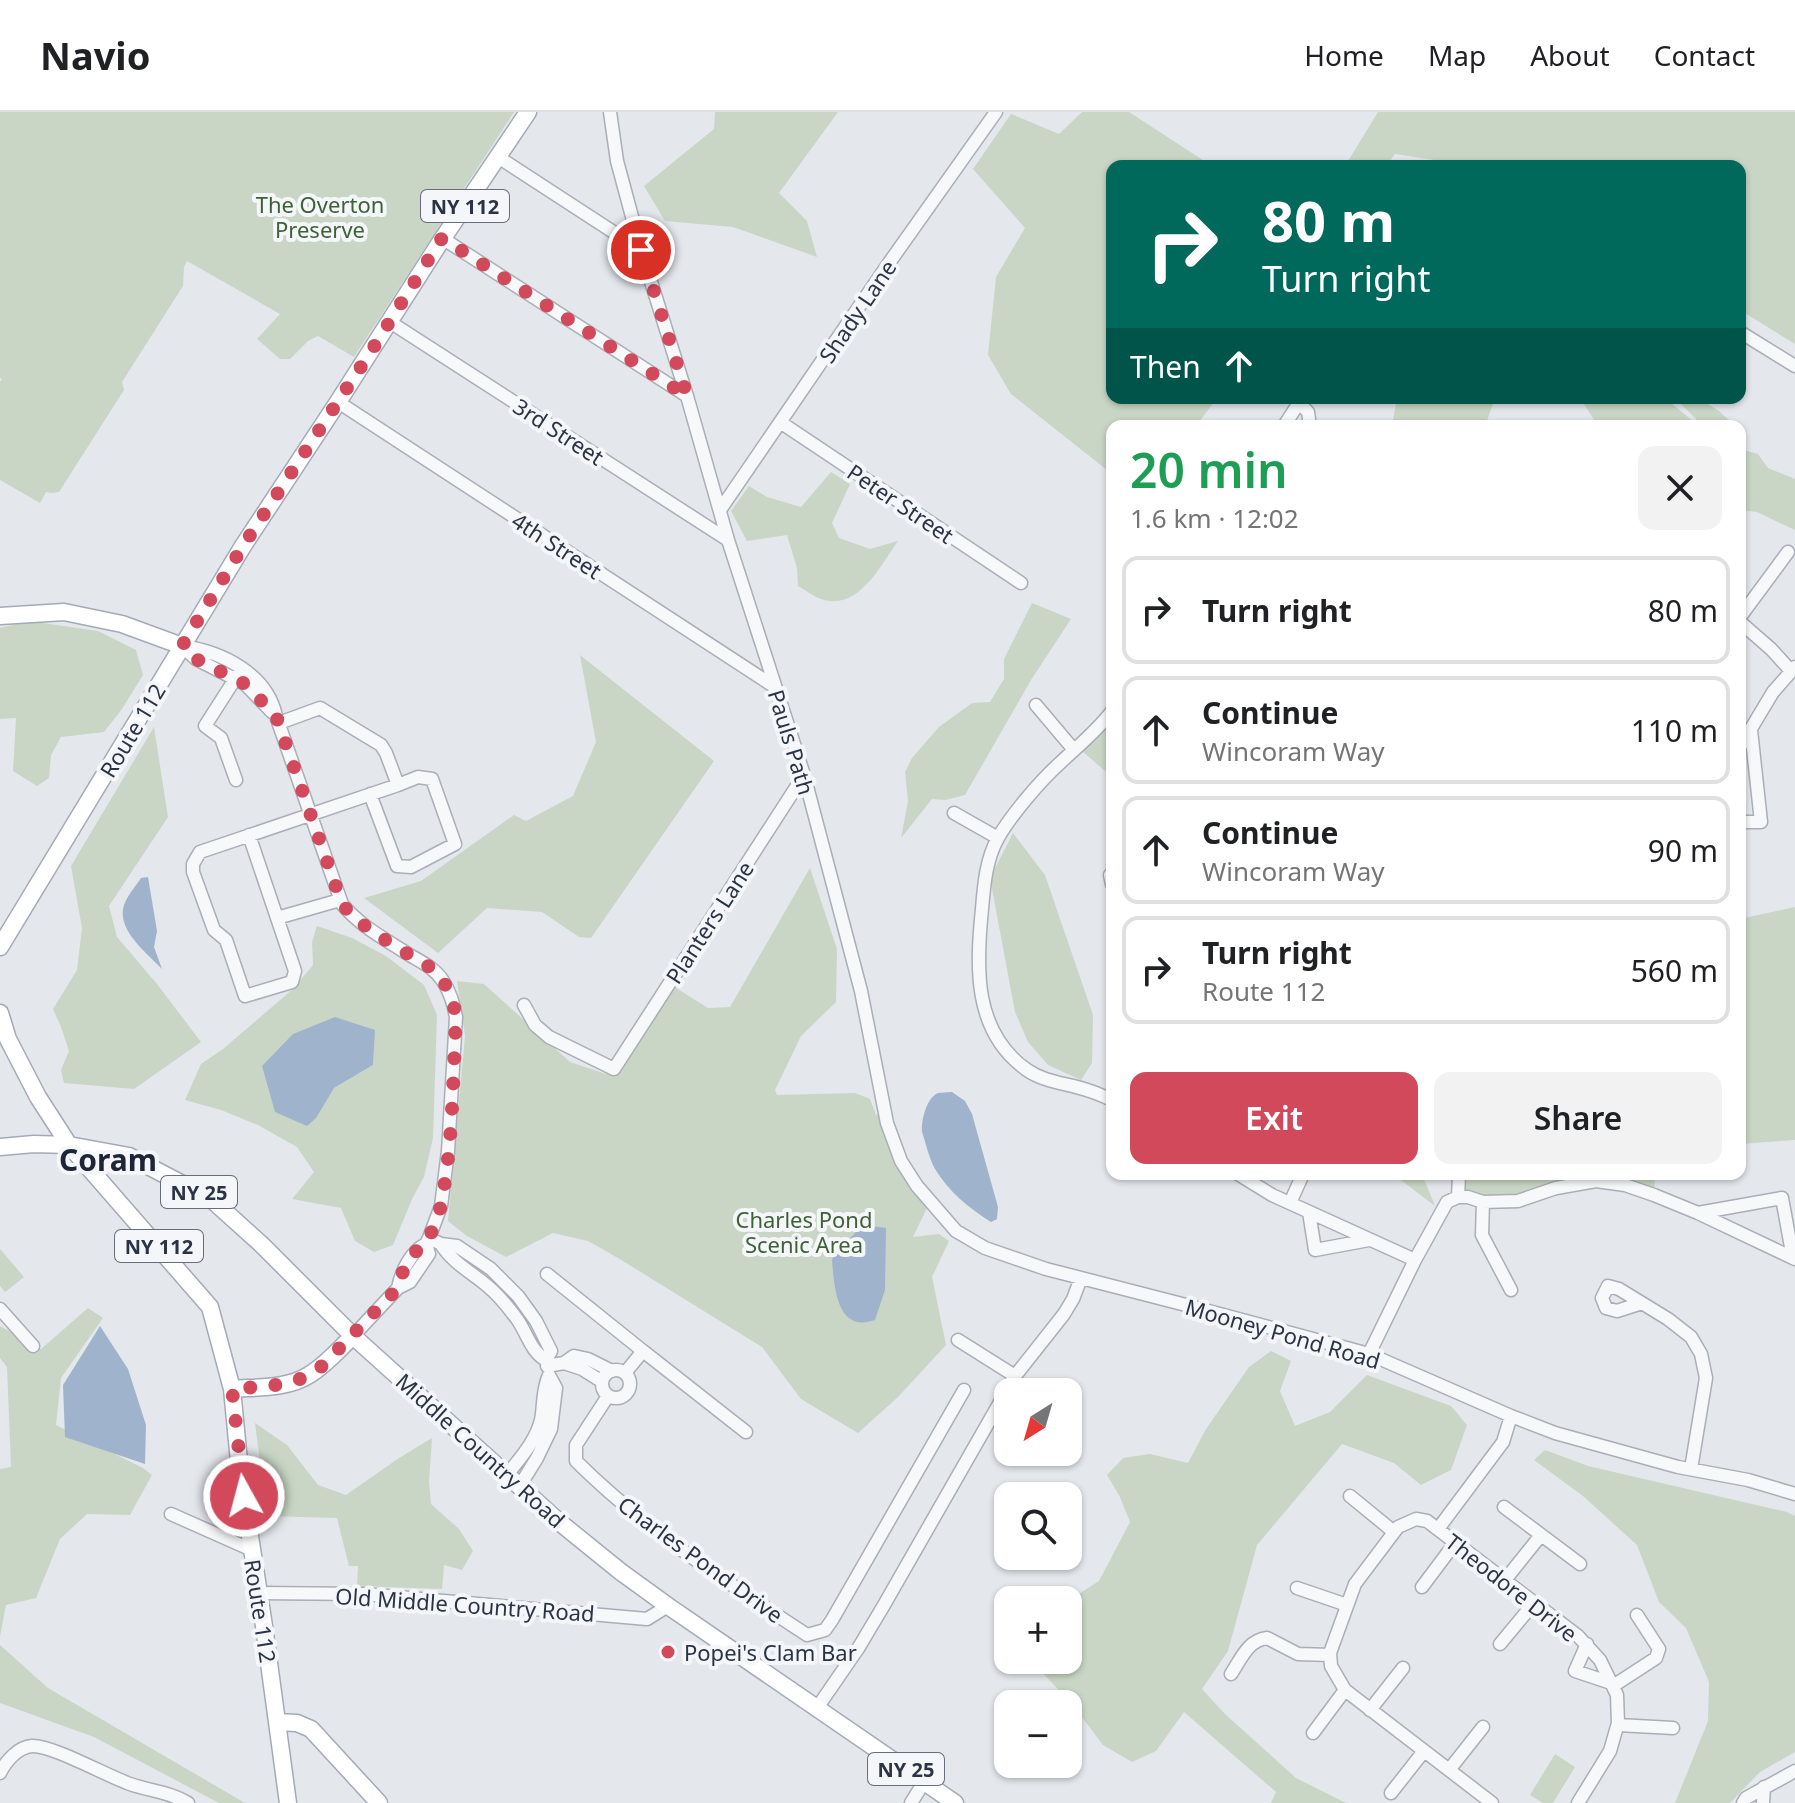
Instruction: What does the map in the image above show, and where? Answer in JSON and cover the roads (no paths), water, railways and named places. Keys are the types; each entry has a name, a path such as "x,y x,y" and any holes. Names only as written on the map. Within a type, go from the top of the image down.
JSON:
{"main road":[{"name":"Route 112","path":"0,947 243,546 442,238 528,112"},
{"path":"0,616 64,612 122,624 182,646"},
{"name":"Route 112","path":"1,1021 38,1097 69,1145 210,1307 232,1389 240,1472 288,1803"},
{"name":"Middle Country Road","path":"0,1147 69,1145 129,1156 211,1199 353,1336 568,1529 668,1606 955,1803"},
{"path":"232,1389 287,1384 303,1378 318,1370 353,1336"},
{"path":"277,1722 297,1723 311,1729 379,1803"}],"street":[{"name":"Pauls Path","path":"610,112 617,161 641,250 728,540 804,775 861,991 887,1123 901,1161 917,1186 956,1231 985,1248 1081,1278"},
{"name":"Shady Lane","path":"720,510 996,112"},
{"path":"498,157 641,250"},
{"path":"442,238 687,396"},
{"name":"3rd Street","path":"390,322 728,540"},
{"path":"1747,342 1795,366"},
{"name":"4th Street","path":"338,402 775,687"},
{"name":"Peter Street","path":"780,422 1021,583"},
{"path":"1746,612 1788,552"},
{"path":"1746,626 1793,669 1773,692 1746,735"},
{"path":"182,646 196,659 238,673 278,720 340,900 353,917 433,969 444,982 454,1005 456,1017 448,1151 441,1206 428,1241 429,1254 410,1282 398,1288 353,1336"},
{"path":"236,780 221,738 205,726 238,673"},
{"path":"1036,705 1074,750"},
{"path":"278,720 320,708 381,745 398,785"},
{"path":"1106,718 1056,766 998,838 984,882 978,944 979,980 985,1012 1008,1055 1029,1072 1053,1083 1088,1090 1106,1098"},
{"path":"1746,748 1761,822 1746,822"},
{"name":"Planters Lane","path":"524,1005 535,1025 549,1037 614,1069 804,775"},
{"path":"249,835 295,971 292,982 245,996 226,940 214,930 193,872 193,864 200,852 249,835 310,815 370,794 398,785 418,777 432,779 455,844 411,867 397,866 370,794"},
{"path":"954,813 998,838"},
{"path":"277,918 340,900"},
{"path":"1252,1180 1290,1203 1415,1260"},
{"path":"1290,1203 1300,1180"},
{"path":"1458,1197 1459,1180"},
{"path":"1369,1354 1447,1202 1458,1197 1483,1202 1518,1201 1556,1188 1596,1181 1625,1185 1698,1213 1794,1258"},
{"path":"1698,1213 1782,1198 1794,1258"},
{"path":"1483,1202 1482,1235 1511,1290"},
{"path":"1309,1212 1315,1250 1371,1240"},
{"path":"428,1241 441,1244 450,1258 497,1295 519,1321 556,1388 551,1429 537,1458 513,1481"},
{"path":"547,1274 746,1432"},
{"path":"817,1708 859,1647 1015,1376 1064,1314 1081,1278"},
{"name":"Mooney Pond Road","path":"1081,1278 1369,1354 1511,1416 1590,1444 1748,1480 1795,1494"},
{"path":"1642,1303 1691,1337 1701,1354 1706,1378 1691,1469"},
{"path":"0,1309 33,1346"},
{"path":"958,1340 1015,1376"},
{"path":"601,1381 605,1374 618,1372 643,1351"},
{"path":"547,1367 564,1363 574,1356 618,1372"},
{"path":"564,1363 582,1369 601,1381 608,1396"},
{"name":"Charles Pond Drive","path":"618,1372 628,1377 629,1391 625,1397 616,1399 608,1396 576,1445 576,1461 665,1537 807,1635 825,1630 832,1620 964,1390"},
{"name":"Theodore Drive","path":"1438,1529 1503,1442 1511,1416"},
{"path":"1350,1496 1394,1532 1358,1578 1330,1655 1331,1666 1345,1690 1492,1803"},
{"path":"1504,1507 1580,1564"},
{"path":"171,1514 252,1550"},
{"name":"Theodore Drive","path":"1394,1532 1405,1522 1416,1519 1427,1521 1587,1644 1600,1660 1617,1695 1618,1725 1610,1751 1583,1801"},
{"path":"1505,1580 1541,1535"},
{"path":"1422,1587 1455,1543"},
{"path":"1297,1588 1347,1605"},
{"name":"Old Middle Country Road","path":"258,1593 364,1594 647,1619 668,1606"},
{"path":"1500,1644 1534,1603"},
{"path":"1612,1684 1659,1654 1659,1649 1637,1615"},
{"path":"1231,1674 1252,1642 1263,1638 1298,1654 1330,1655"},
{"name":"Theodore Drive","path":"1587,1644 1575,1671 1612,1684"},
{"path":"1370,1710 1403,1668"},
{"path":"1313,1733 1345,1690"},
{"path":"1618,1725 1673,1728"},
{"path":"1449,1770 1483,1727"},
{"path":"0,1773 15,1754 31,1746 49,1750 129,1784 176,1795 188,1803"},
{"path":"1391,1793 1424,1751"},
{"path":"1743,1803 1746,1798 1795,1771"},
{"path":"911,1803 924,1782"},
{"path":"1763,1803 1764,1787"}],"water":[{"path":"148,877 157,931 154,947 162,969 134,940 124,923 124,905 141,878"},
{"path":"335,1017 375,1030 373,1065 334,1088 316,1118 307,1126 275,1112 262,1066 293,1034"},
{"path":"952,1092 965,1101 972,1114 998,1207 997,1219 991,1222 947,1185 935,1169 922,1132 923,1117 930,1100 938,1093"},
{"path":"862,1225 886,1228 885,1290 875,1320 862,1322 852,1320 840,1304 832,1259"},
{"path":"100,1326 128,1369 146,1425 145,1464 65,1437 63,1385"}],"place":[{"name":"Popei's Clam Bar","path":"668,1652"}],"district":[{"name":"Coram","path":"108,1159"}],"park label":[{"name":"The Overton Preserve","path":"320,216"},
{"name":"Charles Pond Scenic Area","path":"804,1232"}]}
